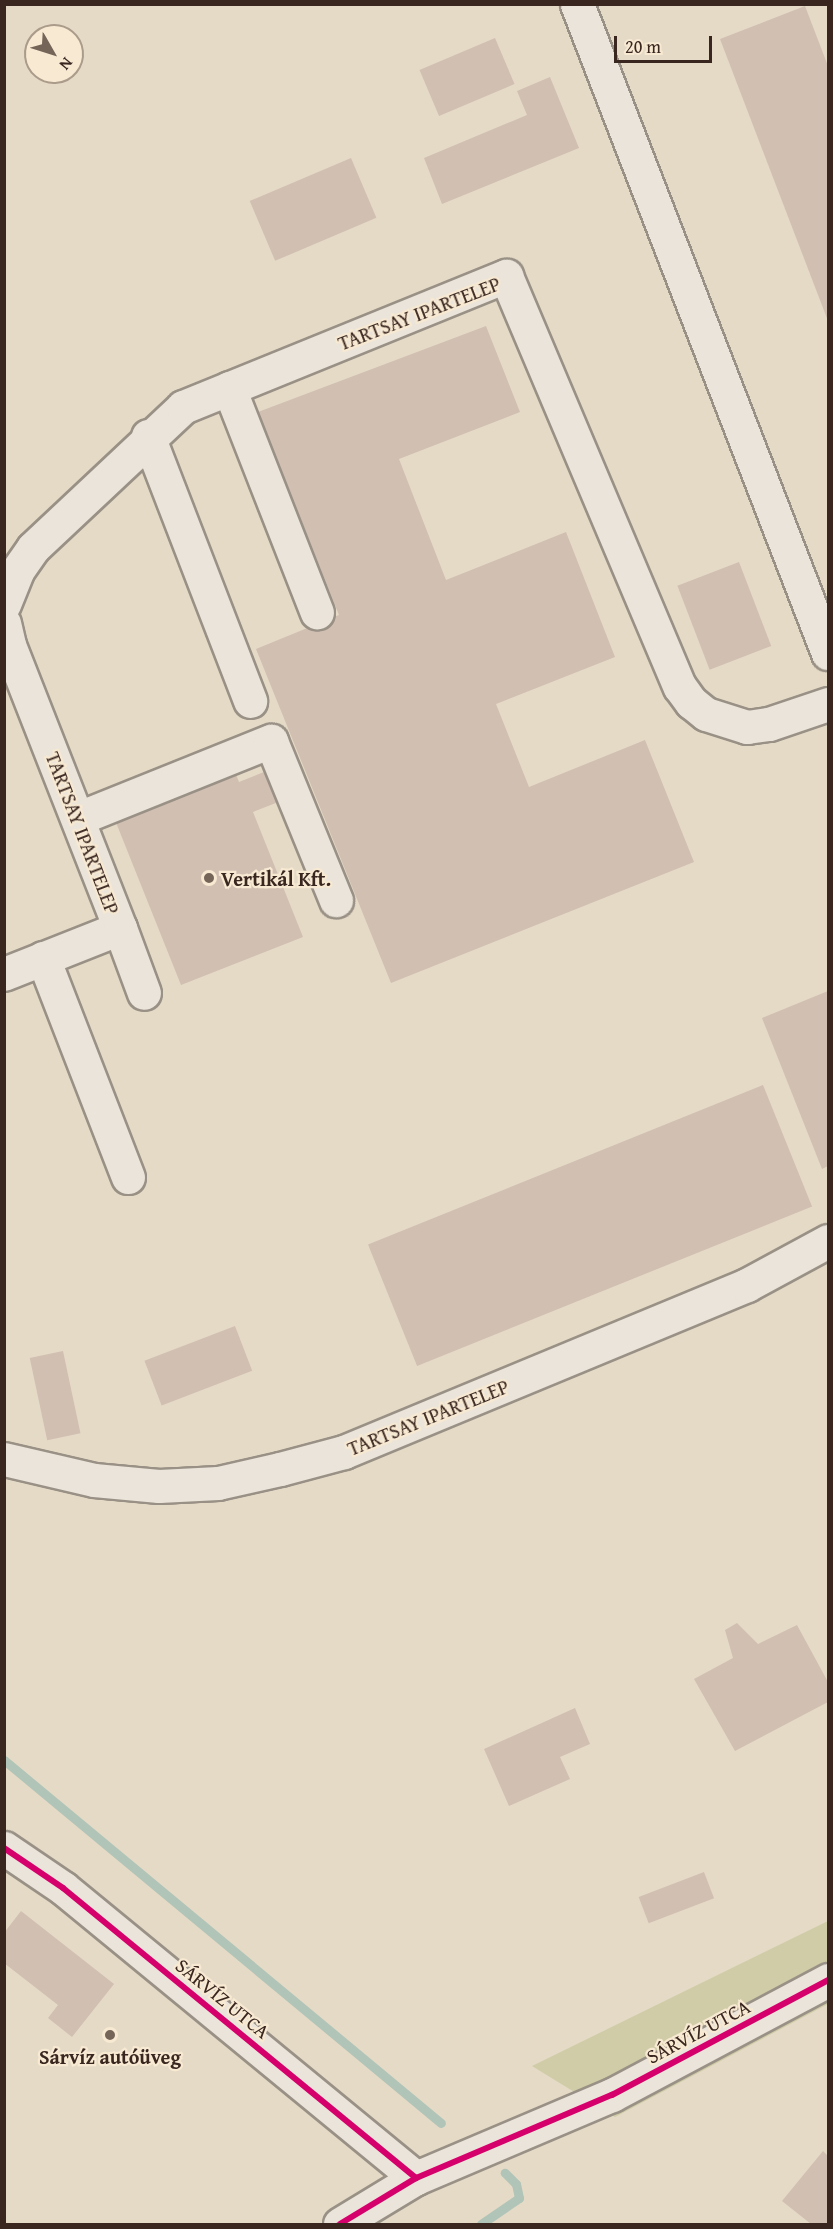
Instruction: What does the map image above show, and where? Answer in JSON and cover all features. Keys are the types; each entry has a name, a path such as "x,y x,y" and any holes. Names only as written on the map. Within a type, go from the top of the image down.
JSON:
{"street":[{"path":"577,4 828,653"},
{"name":"TARTSAY IPARTELEP","path":"4,604 17,571 33,548 148,436 183,407 506,276 680,687 691,702 706,714 747,727 769,724 828,704"},
{"path":"229,388 317,612"},
{"path":"148,436 250,701"},
{"name":"TARTSAY IPARTELEP","path":"4,623 9,645 79,818 120,928 4,974"},
{"path":"79,818 272,741 336,900"},
{"path":"120,928 144,993"},
{"path":"43,958 128,1177"},
{"name":"TARTSAY IPARTELEP","path":"4,1459 94,1479 159,1486 218,1483 280,1469 344,1452 747,1285 828,1241"},
{"name":"SÁRVÍZ UTCA","path":"4,1848 63,1888 416,2178"},
{"name":"SÁRVÍZ UTCA","path":"340,2224 416,2178 612,2095 828,1980"}],"shaded area":[{"path":"828,1921 828,2004 615,2117 532,2066"}],"building":[{"path":"805,6 828,66 828,321 720,39"},
{"path":"495,38 515,84 439,116 420,70"},
{"path":"550,77 579,148 442,204 424,158 527,115 517,91"},
{"path":"351,158 376,218 275,261 250,201"},
{"path":"486,326 520,412 399,459 446,580 566,532 615,657 496,704 529,787 645,740 694,862 391,983 256,649 339,615 258,412"},
{"path":"739,562 771,646 710,670 677,586"},
{"name":"Vertikál Kft.","path":"269,770 281,801 253,812 303,937 181,985 115,820 235,772 239,782"},
{"path":"828,991 828,1166 822,1169 762,1018"},
{"path":"763,1085 812,1206 417,1366 368,1245"},
{"path":"235,1326 252,1371 162,1406 144,1361"},
{"path":"63,1351 80,1433 47,1440 30,1358"},
{"path":"737,1623 758,1644 797,1625 828,1682 828,1702 735,1751 694,1679 733,1658 725,1630"},
{"path":"575,1708 590,1744 560,1757 570,1779 509,1806 484,1749"},
{"path":"704,1872 714,1898 649,1923 639,1897"},
{"path":"21,1911 114,1984 72,2037 48,2018 58,2005 4,1963 4,1933"},
{"path":"823,2151 828,2156 828,2224 811,2224 782,2201"}],"waterway":[{"path":"4,1760 441,2123"},
{"path":"481,2224 519,2198 516,2184 505,2173"}],"cycle path":[{"path":"4,1848 63,1888 416,2178"},
{"path":"340,2224 416,2178 612,2095 828,1980"}],"place":[{"name":"Vertikál Kft.","path":"209,878"},
{"name":"Sárvíz autóüveg","path":"110,2035"}]}
